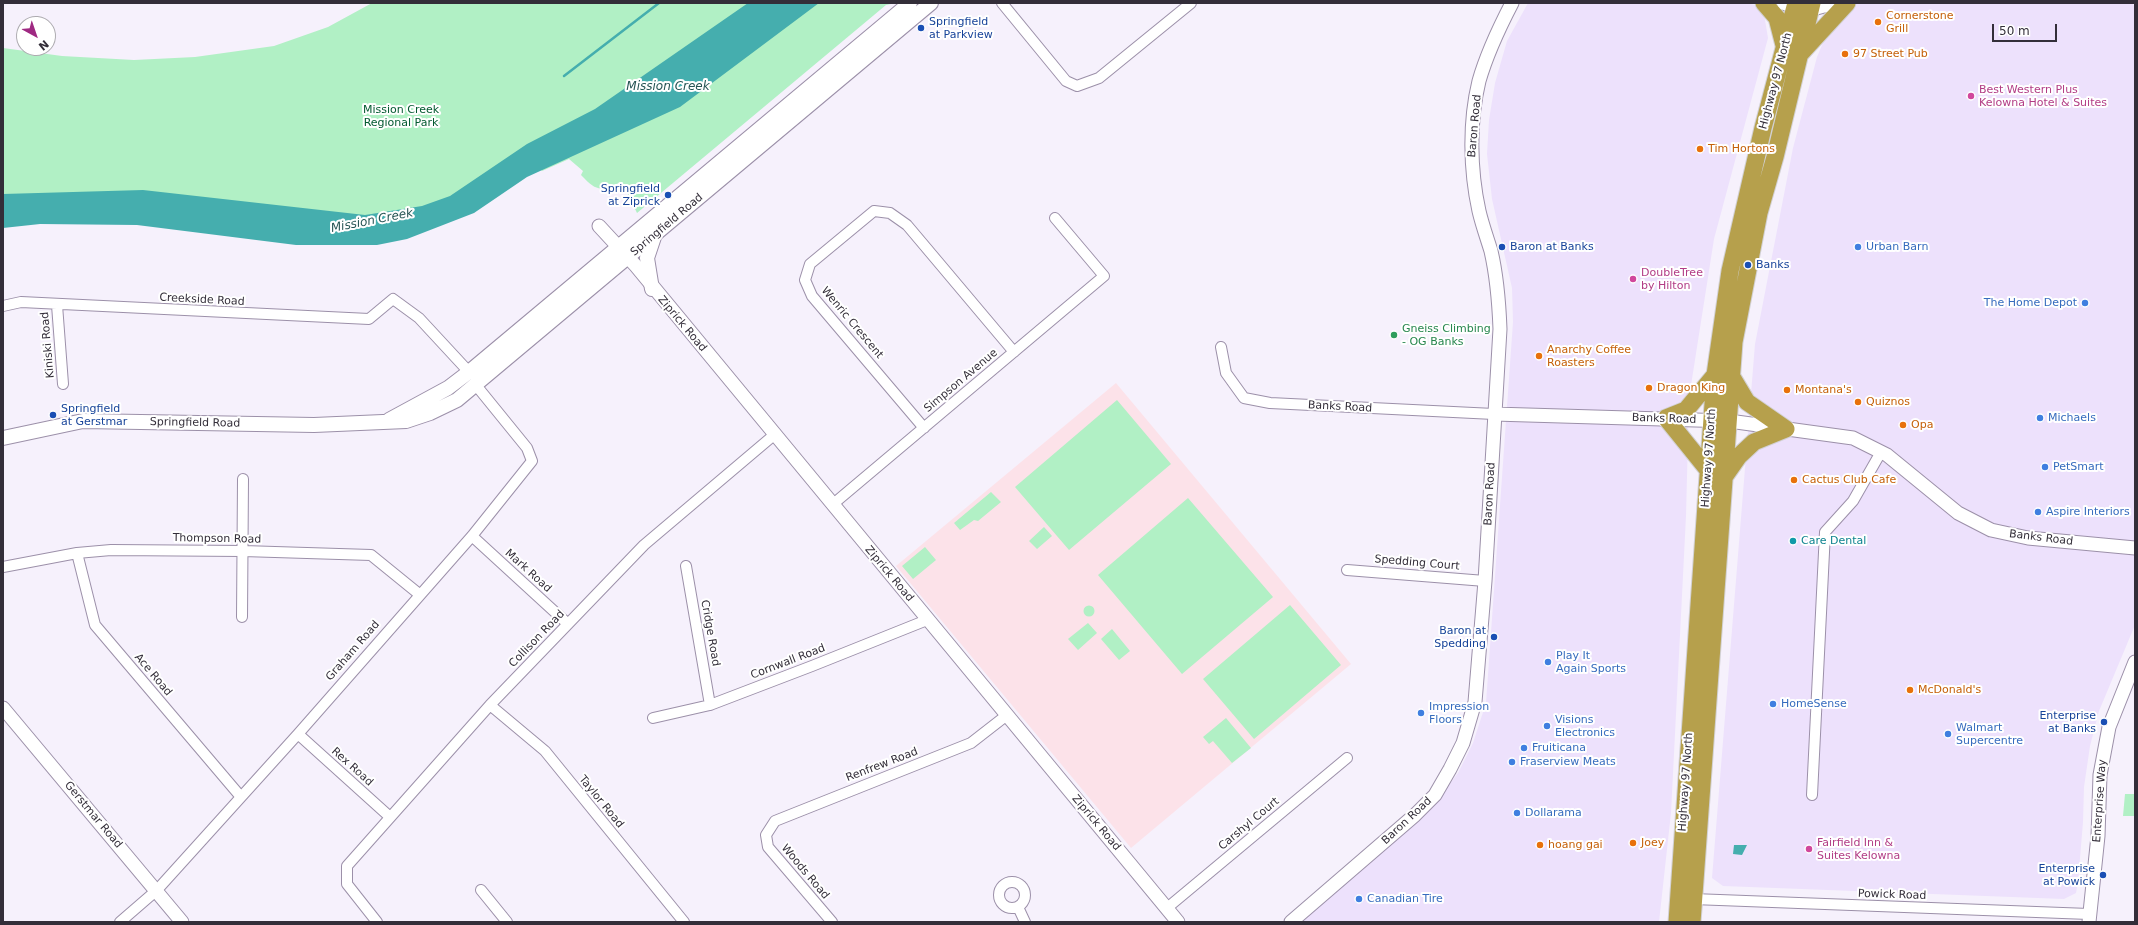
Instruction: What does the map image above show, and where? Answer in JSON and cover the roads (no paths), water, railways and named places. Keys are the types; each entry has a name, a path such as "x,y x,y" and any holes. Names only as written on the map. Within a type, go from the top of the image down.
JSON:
{"highway":[{"path":"1764,3 1777,18 1792,51 1847,3"},
{"name":"Highway 97 North","path":"1676,922 1708,470 1720,421 1724,376 1734,342 1800,5"},
{"path":"1708,470 1666,418 1686,410 1724,376 1747,402 1786,429"},
{"name":"Highway 97 North","path":"1692,922 1724,478 1720,421"},
{"path":"1724,478 1739,456 1754,442 1786,429"},
{"path":"1680,878 1693,899"}],"main road":[{"name":"Springfield Road","path":"472,378 618,247 910,3"},
{"name":"Springfield Road","path":"3,438 83,421 314,425 389,420 448,388 472,378 628,258 931,3"},
{"path":"1800,5 1833,3"},
{"path":"652,289 647,258 648,249 655,234"}],"street":[{"path":"1002,3 1066,81 1076,86 1099,78 1191,3"},
{"name":"Baron Road","path":"1291,922 1415,815 1435,795 1463,743 1475,702 1485,581 1500,329 1498,290 1490,251 1479,210 1472,166 1473,125 1479,82 1494,39 1512,3"},
{"name":"Wenric Crescent","path":"924,428 812,296 805,280 810,264 874,211 890,213 907,225 1014,352"},
{"name":"Simpson Avenue","path":"832,505 1104,276 1055,218"},
{"name":"Ziprick Road","path":"599,226 628,258 652,289 1178,922"},
{"name":"Graham Road","path":"120,922 157,890 298,734 419,594 472,536 532,461 527,448 472,378 419,318 393,299"},
{"name":"Creekside Road","path":"3,306 21,302 57,305 368,319 393,299"},
{"name":"Kiniski Road","path":"57,305 63,384"},
{"name":"Banks Road","path":"1220,347 1226,373 1244,398 1270,403 1494,414 1666,418 1720,421 1852,438 1887,455 1958,513 1991,530 2028,538 2135,548"},
{"name":"Collison Road","path":"377,922 347,884 347,866 490,705 644,545 774,435"},
{"path":"1812,795 1825,532 1853,501 1881,452"},
{"path":"242,617 243,480"},
{"name":"Mark Road","path":"472,536 568,624"},
{"name":"Thompson Road","path":"3,567 77,553 112,550 243,551 371,555 419,594"},
{"name":"Ace Road","path":"77,553 95,625 241,797"},
{"name":"Cridge Road","path":"686,566 710,705"},
{"name":"Spedding Court","path":"1347,570 1485,581"},
{"name":"Cornwall Road","path":"653,718 710,705 927,620"},
{"name":"Enterprise Way","path":"2089,918 2098,836 2100,775 2109,727 2135,662"},
{"name":"Taylor Road","path":"490,705 545,751 684,922"},
{"name":"Gerstmar Road","path":"3,708 157,890 182,922"},
{"name":"Renfrew Road","path":"766,835 775,821 790,814 971,743 1007,715"},
{"name":"Rex Road","path":"298,734 390,818"},
{"name":"Carshyl Court","path":"1167,908 1347,758"},
{"name":"Woods Road","path":"766,835 768,847 832,922"},
{"path":"481,890 507,922"},
{"name":"Powick Road","path":"1693,899 2089,918"},
{"path":"1018,907 1025,922"}],"water":[{"name":"Mission Creek","path":"748,3 819,3 680,107 527,177 474,213 407,239 377,245 296,245 137,225 40,224 3,228 3,194 143,190 365,215 422,206 450,196 527,144 595,109"},
{"path":"1734,845 1747,845 1742,855 1733,854"}],"waterway":[{"path":"564,76 659,3"}],"place":[{"name":"Cornerstone Grill","path":"1878,22"},
{"name":"Springfield at Parkview","path":"921,28"},
{"name":"97 Street Pub","path":"1845,54"},
{"name":"Best Western Plus Kelowna Hotel & Suites","path":"1971,96"},
{"name":"Tim Hortons","path":"1700,149"},
{"name":"Springfield at Ziprick","path":"668,195"},
{"name":"Baron at Banks","path":"1502,247"},
{"name":"Urban Barn","path":"1858,247"},
{"name":"Banks","path":"1748,265"},
{"name":"DoubleTree by Hilton","path":"1633,279"},
{"name":"The Home Depot","path":"2085,303"},
{"name":"Gneiss Climbing - OG Banks","path":"1394,335"},
{"name":"Anarchy Coffee Roasters","path":"1539,356"},
{"name":"Dragon King","path":"1649,388"},
{"name":"Montana's","path":"1787,390"},
{"name":"Quiznos","path":"1858,402"},
{"name":"Springfield at Gerstmar","path":"53,415"},
{"name":"Michaels","path":"2040,418"},
{"name":"Opa","path":"1903,425"},
{"name":"PetSmart","path":"2045,467"},
{"name":"Cactus Club Cafe","path":"1794,480"},
{"name":"Aspire Interiors","path":"2038,512"},
{"name":"Care Dental","path":"1793,541"},
{"name":"Baron at Spedding","path":"1494,637"},
{"name":"Play It Again Sports","path":"1548,662"},
{"name":"McDonald's","path":"1910,690"},
{"name":"HomeSense","path":"1773,704"},
{"name":"Impression Floors","path":"1421,713"},
{"name":"Enterprise at Banks","path":"2104,722"},
{"name":"Visions Electronics","path":"1547,726"},
{"name":"Walmart Supercentre","path":"1948,734"},
{"name":"Fruiticana","path":"1524,748"},
{"name":"Fraserview Meats","path":"1512,762"},
{"name":"Dollarama","path":"1517,813"},
{"name":"Joey","path":"1633,843"},
{"name":"hoang gai","path":"1540,845"},
{"name":"Fairfield Inn & Suites Kelowna","path":"1809,849"},
{"name":"Enterprise at Powick","path":"2103,875"},
{"name":"Canadian Tire","path":"1359,899"}],"park label":[{"name":"Mission Creek Regional Park","path":"401,116"}]}
